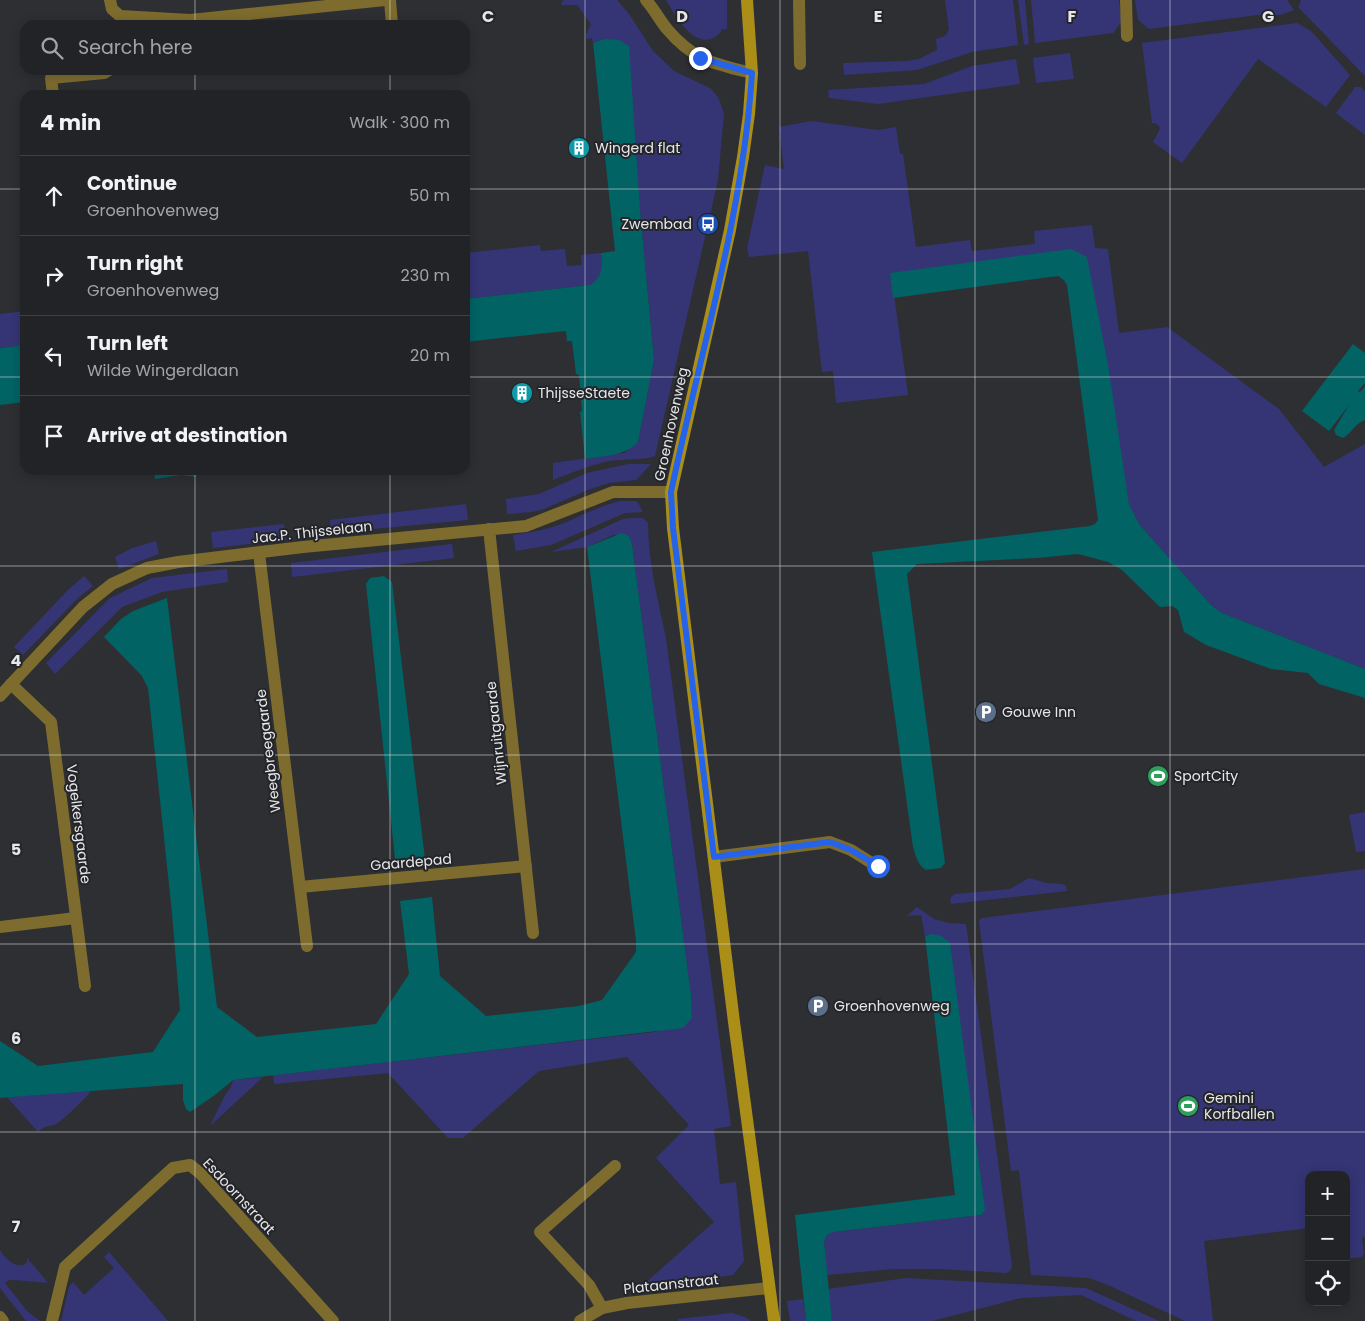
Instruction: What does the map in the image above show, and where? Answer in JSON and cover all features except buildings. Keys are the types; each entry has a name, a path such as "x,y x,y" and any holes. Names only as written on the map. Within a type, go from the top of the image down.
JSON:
{"street":[{"path":"110,0 112,9 126,20"},
{"path":"190,20 385,0"},
{"path":"390,0 392,20"},
{"path":"646,0 666,28 684,47 700,58 752,73"},
{"name":"Groenhovenweg","path":"747,0 752,73 749,114 737,197 671,492 673,528 774,1321"},
{"path":"798,0 800,64"},
{"path":"1126,0 1127,36"},
{"path":"52,90 51,78 83,75"},
{"name":"Jac.P. Thijsselaan","path":"0,696 84,607 112,584 147,568 259,553 526,526 613,492 671,492"},
{"name":"Wijnruitgaarde","path":"489,530 533,933"},
{"name":"Weegbreegaarde","path":"259,553 307,946"},
{"name":"Vogelkersgaarde","path":"11,684 51,722 85,986"},
{"path":"714,857 830,842 851,850 878,866"},
{"name":"Gaardepad","path":"300,887 526,866"},
{"path":"0,927 76,918"},
{"name":"Esdoornstraat","path":"52,1321 65,1268 174,1168 190,1165 200,1173 333,1321"},
{"path":"602,1308 589,1285 540,1232 615,1166"},
{"name":"Plataanstraat","path":"580,1321 602,1308 627,1303 769,1288"},
{"path":"0,1317 3,1321"}],"shaded area":[{"path":"563,0 617,0 629,14 653,51 674,71 710,88 718,97 724,113 718,180 655,456 609,461 553,480 553,463 624,453 638,442 654,360 640,210 604,39 593,43 592,38 586,39 591,24 577,5 561,5"},
{"path":"666,0 727,0 727,29 722,29 718,35 711,39 704,40 697,37 684,27"},
{"path":"945,0 1013,0 1018,45 972,52 917,70 844,75 843,63 907,61 919,59 937,50 936,39 945,36 949,30"},
{"path":"1018,0 1025,0 1029,44 1024,45"},
{"path":"1031,0 1119,0 1122,21 1113,33 1035,43"},
{"path":"1135,0 1287,0 1294,10 1280,15 1257,15 1149,29 1138,20"},
{"path":"1300,0 1365,0 1365,76 1298,7 1301,2"},
{"path":"1297,23 1311,31 1350,75 1326,107 1258,59 1182,163 1153,142 1160,127 1152,123 1142,43"},
{"path":"1070,53 1074,79 1036,83 1033,58"},
{"path":"1016,59 1020,84 878,104 829,98 828,90 924,84 972,66"},
{"path":"1355,87 1361,87 1365,92 1365,135 1336,113"},
{"path":"811,121 878,130 896,127 900,154 903,154 916,247 970,240 972,251 1035,244 1034,231 1092,225 1095,248 1108,249 1119,333 1167,327 1279,409 1324,467 1365,444 1365,669 1222,613 1211,605 1139,524 1129,504 1087,257 891,273 908,395 836,403 833,371 822,372 808,251 749,257 747,248 765,165 784,169 779,127"},
{"path":"540,245 541,251 565,249 567,266 582,265 581,255 601,253 601,267 599,275 590,285 470,298 470,252"},
{"path":"20,312 20,346 0,348 0,314"},
{"path":"628,464 651,464 636,480 609,483 544,509 507,514 506,499 539,494 587,473"},
{"path":"620,501 637,501 643,512 625,513 551,545 516,551 513,535 564,523"},
{"path":"466,504 468,520 331,533 330,520"},
{"path":"643,518 648,523 652,567 666,638 731,1126 714,1129 720,1184 736,1182 744,1261 733,1275 719,1277 720,1284 634,1293 714,1222 656,1158 689,1125 627,1057 539,1071 463,1138 448,1138 388,1073 274,1084 273,1075 655,1032 692,1018 691,995 632,544 629,536 613,535 587,547 551,552 623,519"},
{"path":"284,524 286,540 213,548 211,532"},
{"path":"156,541 159,554 119,569 115,557 132,548"},
{"path":"452,544 454,558 292,577 291,563"},
{"path":"227,569 228,582 162,592 122,607 55,674 46,663 110,598 152,578"},
{"path":"84,576 93,586 78,598 23,655 14,647 68,590"},
{"path":"1365,812 1365,851 1356,852 1349,815"},
{"name":"Gemini Korfballen","path":"1365,869 1365,1237 1362,1238 1364,1254 1362,1257 1350,1258 1350,1171 1305,1171 1305,1228 1204,1241 1213,1321 1185,1321 1089,1278 1031,1275 1019,1170 1011,1171 979,921 982,918"},
{"path":"1029,878 1046,883 1062,884 1066,886 1067,891 951,904 950,899 955,894 1010,889"},
{"path":"917,907 934,919 949,923 966,924 1012,1266 1010,1271 1006,1273 940,1269 894,1269 827,1275 824,1241 827,1235 833,1232 981,1215 931,934 925,936 921,915 907,916"},
{"path":"263,1077 210,1126 233,1080"},
{"path":"91,1091 59,1122 45,1127 38,1132 7,1097"},
{"path":"0,1250 7,1259 16,1265 24,1265 27,1262 27,1258 48,1283 9,1280 5,1283 27,1311 40,1321 26,1321 0,1288"},
{"path":"109,1252 168,1321 61,1321 69,1287 73,1282 84,1295 114,1268 104,1257"},
{"path":"906,1278 1086,1288 1159,1321 1136,1321 1081,1295 1021,1298 932,1321 832,1321 828,1289"},
{"path":"803,1299 806,1321 790,1321 787,1301"},
{"path":"732,1313 751,1321 678,1321 678,1319"}],"water":[{"path":"604,39 619,40 629,46 640,210 654,360 638,442 621,453 585,459 580,412 582,411 579,375 576,374 572,341 567,341 566,331 470,341 470,298 590,285 601,271 601,253 615,251 593,43"},
{"path":"1071,249 1087,257 1108,365 1129,504 1139,524 1211,605 1222,613 1365,669 1365,698 1319,684 1308,673 1271,669 1206,645 1184,632 1178,610 1172,606 1160,607 1122,570 1108,562 1078,554 917,564 907,574 945,863 941,868 926,870 919,863 913,847 872,552 1090,526 1098,520 1067,285 1064,280 1058,276 893,298 890,273"},
{"path":"1353,344 1365,353 1365,383 1358,391 1360,392 1365,386 1365,420 1343,438 1336,435 1334,430 1349,405 1329,431 1302,411"},
{"path":"20,346 20,403 0,405 0,348"},
{"path":"155,475 181,475 155,479"},
{"path":"622,533 629,536 632,544 691,995 692,1018 683,1028 233,1080 190,1112 186,1109 183,1100 183,1084 0,1098 0,1041 38,1066 153,1052 180,1010 172,913 148,688 142,676 104,637 121,619 133,611 167,598 217,1007 257,1037 376,1024 409,974 400,901 432,897 440,976 486,1016 579,1006 602,1000 636,952 636,941 587,547"},
{"path":"384,576 392,582 425,859 410,862 395,859 366,584 370,578"},
{"path":"931,934 941,936 950,943 985,1210 981,1215 833,1232 827,1235 824,1241 832,1321 806,1321 795,1215 955,1195 925,936"}],"place":[{"name":"Wingerd flat","path":"579,148"},
{"name":"Zwembad","path":"708,224"},
{"name":"ThijsseStaete","path":"522,393"},
{"name":"Gouwe Inn","path":"986,712"},
{"name":"SportCity","path":"1158,776"},
{"name":"Groenhovenweg","path":"818,1006"},
{"name":"Gemini Korfballen","path":"1188,1106"}],"route":[{"path":"700,58 752,73 749,114 737,197 671,492 673,528 714,857 830,842 851,850 878,866"}]}
